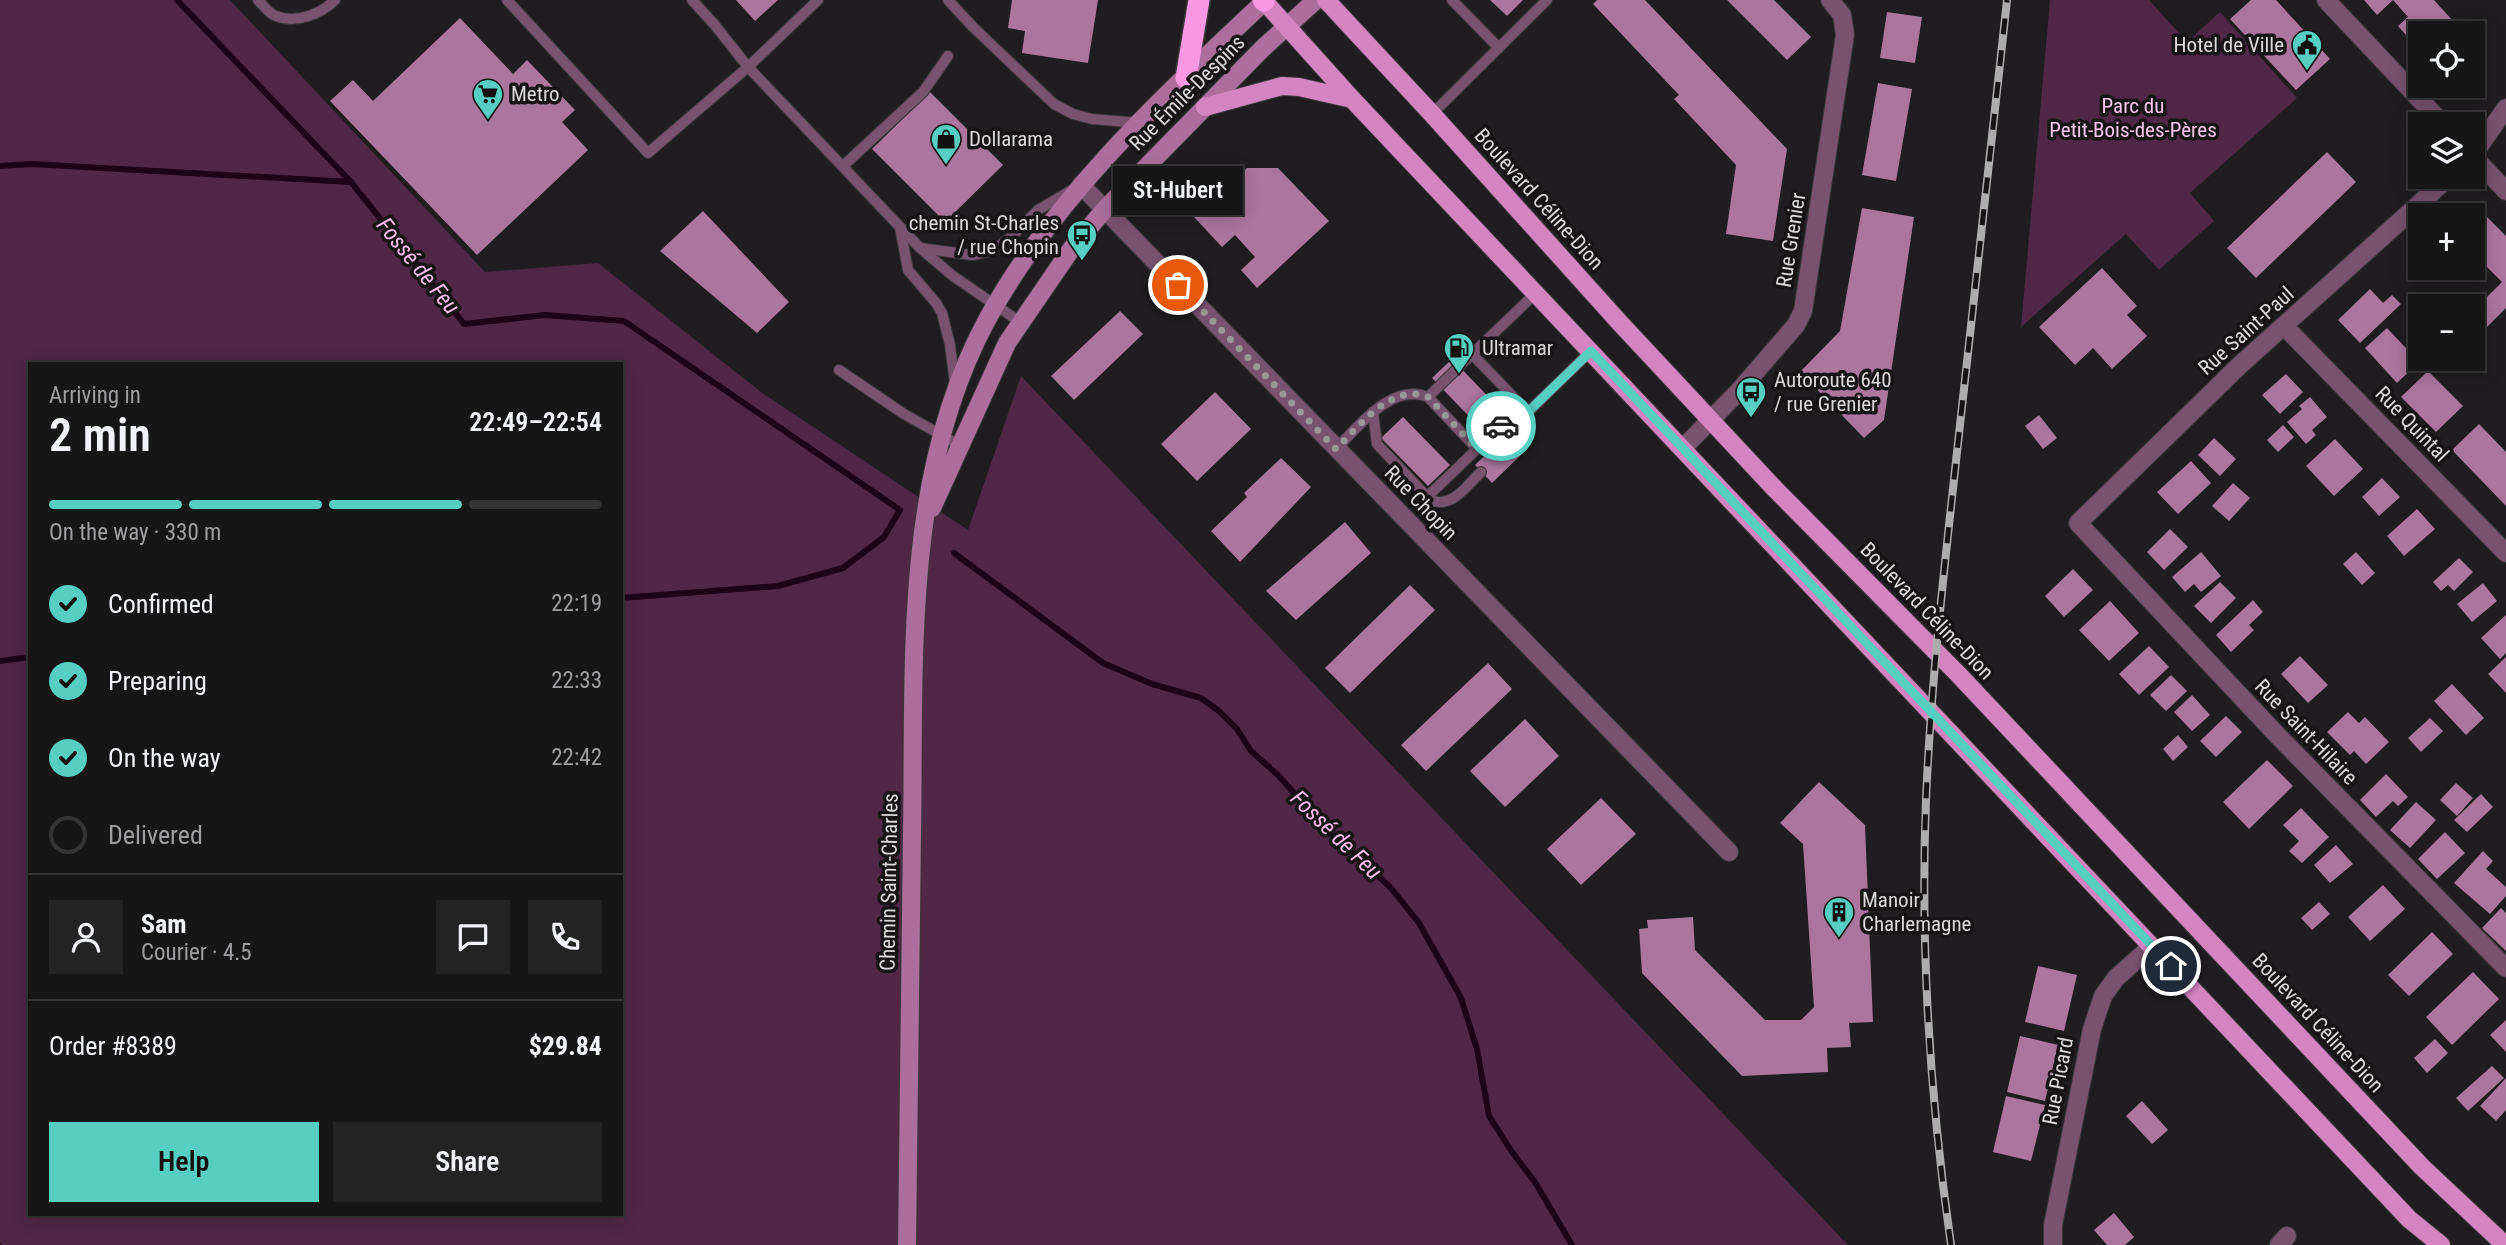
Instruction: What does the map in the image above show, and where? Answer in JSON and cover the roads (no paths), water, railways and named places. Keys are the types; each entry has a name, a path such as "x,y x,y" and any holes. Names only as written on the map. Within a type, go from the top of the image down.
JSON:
{"highway":[{"path":"1186,78 1199,0"}],"main road":[{"name":"Rue Émile-Despins","path":"995,306 1081,185 1264,0"},
{"path":"1264,0 1352,99 2409,1219 2441,1245"},
{"name":"Rue Émile-Despins","path":"1020,322 1072,248 1105,209 1316,0"},
{"name":"Boulevard Céline-Dion","path":"1326,0 1711,421 1958,674 2422,1167 2505,1245"},
{"path":"1205,107 1282,86 1299,87 1352,99"},
{"name":"Chemin Saint-Charles","path":"907,1245 915,665 919,566 941,435 956,392 995,306"},
{"name":"Chemin Saint-Charles","path":"926,520 1001,354 1020,322"}],"street":[{"name":"Rue Grenier","path":"1683,448 1711,421 1796,326 1803,311 1845,35 1842,15 1829,0"},
{"path":"2326,0 2432,112"},
{"path":"2485,139 2506,108"},
{"path":"2485,169 2506,191"},
{"name":"Rue Chopin","path":"1081,185 1729,852"},
{"name":"Rue Saint-Paul","path":"2078,523 2240,365 2436,189"},
{"name":"Rue Quintal","path":"2285,327 2506,553"},
{"name":"Rue Saint-Hilaire","path":"2078,523 2278,736 2506,968"},
{"name":"Rue Picard","path":"2053,1245 2053,1225 2092,1029 2103,996 2116,978 2152,946"}],"lane":[{"path":"258,0 274,16 297,19 325,10 335,0"},
{"path":"507,0 648,153 748,67 818,0"},
{"path":"692,0 748,67 920,248 954,276 1020,322"},
{"path":"948,0 1044,96 1064,110 1092,120 1140,123"},
{"path":"1452,0 1499,48"},
{"path":"1432,114 1547,0"},
{"path":"843,166 923,92 948,56"},
{"path":"920,248 972,255 992,251 1010,238 1038,209 1081,185"},
{"path":"900,226 908,270 942,313 950,345 956,392"},
{"path":"1428,397 1536,293"},
{"path":"1427,497 1477,449 1591,351"},
{"path":"1472,354 1525,409 1523,429 1517,436"},
{"path":"839,370 894,408 961,446"},
{"path":"1336,449 1385,401 1417,395 1428,397 1477,449"},
{"path":"1373,412 1377,444 1427,497 1437,502 1447,502 1481,472"}],"waterway":[{"name":"Fossé de Feu","path":"177,0 351,182 464,324 545,315 624,321 900,510 884,537 843,568 778,586 623,598"},
{"path":"0,166 32,164 351,182"},
{"name":"Fossé de Feu","path":"954,553 1103,663 1152,684 1201,698 1219,711 1237,729 1251,751 1278,775 1324,827 1391,888 1419,923 1461,998 1477,1049 1489,1116 1535,1182 1572,1245"},
{"path":"0,661 28,657"}],"railway":[{"path":"1951,1245 1937,1134 1928,1023 1924,912 1926,800 1943,577 2007,0"}],"place":[{"name":"Hotel de Ville","path":"2307,72"},
{"name":"Metro","path":"488,121"},
{"name":"Dollarama","path":"946,166"},
{"name":"chemin St-Charles / rue Chopin","path":"1082,262"},
{"name":"St-Hubert","path":"1178,285"},
{"name":"Ultramar","path":"1459,375"},
{"name":"Autoroute 640 / rue Grenier","path":"1751,419"},
{"name":"Manoir Charlemagne","path":"1839,939"}],"park label":[{"name":"Parc du Petit-Bois-des-Pères","path":"2133,118"}]}
